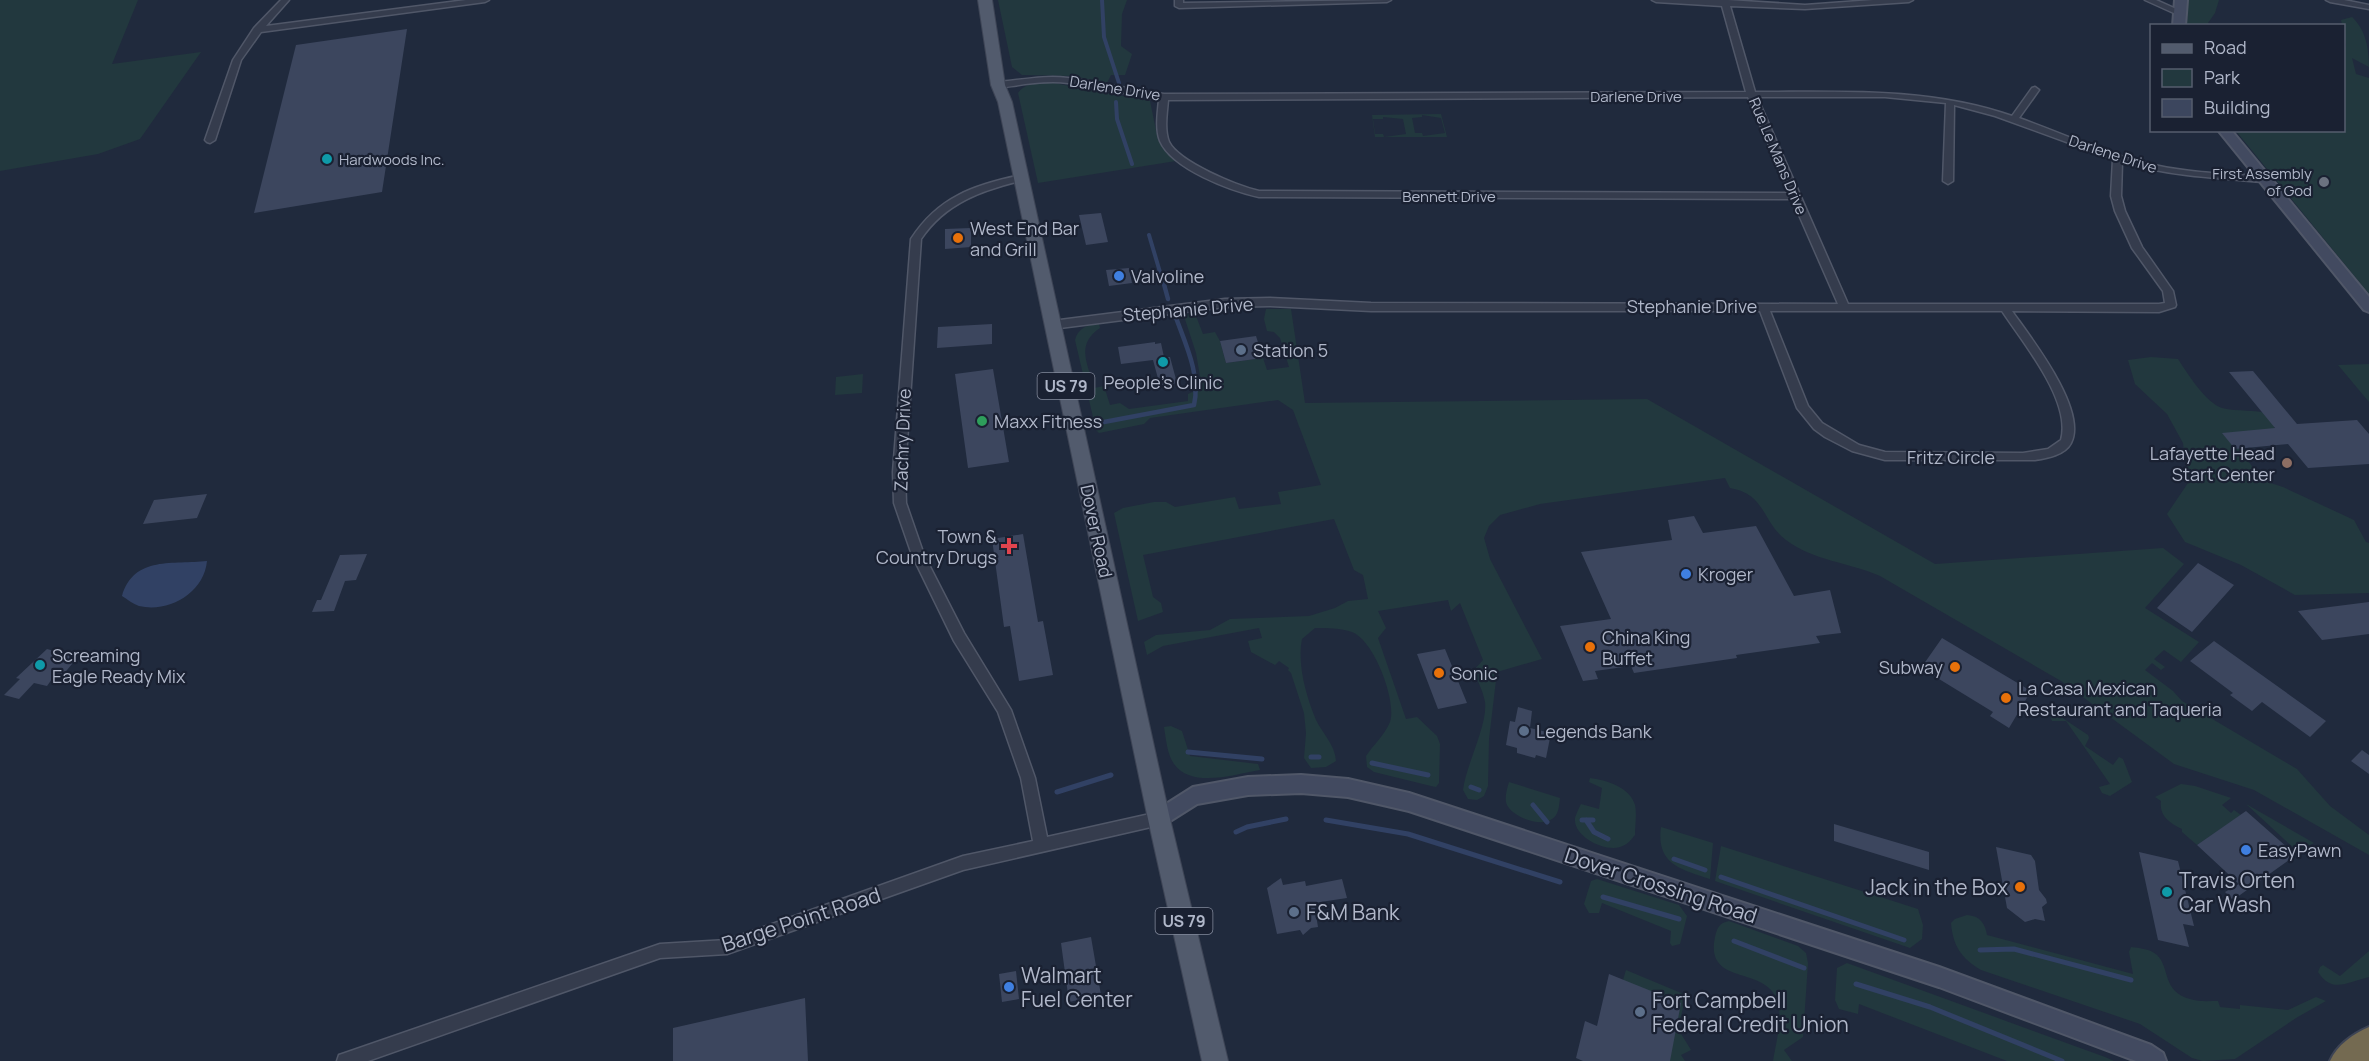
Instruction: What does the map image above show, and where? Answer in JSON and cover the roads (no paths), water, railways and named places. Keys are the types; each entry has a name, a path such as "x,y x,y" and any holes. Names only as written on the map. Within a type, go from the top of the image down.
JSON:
{"highway":[{"path":"2345,1061 2369,1042"}],"main road":[{"name":"Dover Road","path":"985,0 998,84 1005,102 1159,819 1215,1061"},
{"path":"2178,24 2180,6"},
{"path":"2226,132 2369,307"},
{"name":"Dover Crossing Road","path":"1159,819 1193,796 1248,786 1301,784 1348,788 1409,802 1940,977 2105,1038 2155,1061"},
{"path":"2105,1038 2129,1061"}],"street":[{"path":"210,140 232,72 242,51 285,0"},
{"path":"258,30 484,0"},
{"path":"1179,3 1388,0"},
{"path":"1656,0 1805,7 1910,0"},
{"path":"2149,0 2180,6"},
{"path":"2330,0 2369,7"},
{"name":"Rue Le Mans Drive","path":"1724,2 1752,96 1844,307"},
{"name":"Darlene Drive","path":"998,84 1066,80 1164,97 1885,94 1950,101 2014,119 2118,158 2188,174 2264,179"},
{"path":"2014,119 2035,90"},
{"name":"Bennett Drive","path":"1164,97 1162,132 1168,147 1185,160 1224,182 1238,189 1259,194 1795,196"},
{"path":"1948,181 1950,101"},
{"name":"Stephanie Drive","path":"1052,326 1225,303 1270,302 1371,307 2160,308 2171,305 2168,291 2137,248 2120,212 2116,196 2118,158"},
{"name":"Zachry Drive","path":"1021,178 993,183 969,193 925,223 916,239 899,482 900,503 918,555 959,637 1004,710 1028,778 1041,844"},
{"name":"Fritz Circle","path":"1763,306 1803,408 1818,426 1856,448 1885,456 2023,457 2057,450 2066,441 2071,429 2061,396 2004,307"},
{"name":"Barge Point Road","path":"345,1061 660,951 728,947 963,863 1159,819"}],"water":[{"path":"207,561 199,583 183,598 173,603 162,606 139,606 122,596 128,583 145,568 169,563"}],"waterway":[{"path":"1102,0 1104,37 1119,83"},
{"path":"1116,102 1117,119 1132,164"},
{"path":"1149,235 1162,279"},
{"path":"1162,277 1168,299"},
{"path":"1104,422 1194,405 1196,394 1194,371 1175,315"},
{"path":"1188,752 1262,759"},
{"path":"1311,757 1319,757"},
{"path":"1372,763 1428,775"},
{"path":"1057,792 1111,775"},
{"path":"1471,787 1479,790"},
{"path":"1533,805 1547,822"},
{"path":"1236,832 1247,827 1286,819"},
{"path":"1326,820 1408,834 1560,882"},
{"path":"1586,820 1593,820"},
{"path":"1586,820 1594,832 1608,839"},
{"path":"1674,859 1705,870"},
{"path":"1721,877 1904,940"},
{"path":"1603,897 1679,919"},
{"path":"1734,941 1804,968"},
{"path":"1980,950 2014,949 2131,980"},
{"path":"1856,984 1930,1007 2062,1061"}],"place":[{"name":"Hardwoods Inc.","path":"327,159"},
{"name":"First Assembly of God","path":"2324,182"},
{"name":"West End Bar and Grill","path":"958,238"},
{"name":"Valvoline","path":"1119,276"},
{"name":"Station 5","path":"1241,350"},
{"name":"People's Clinic","path":"1163,362"},
{"name":"Maxx Fitness","path":"982,421"},
{"name":"Lafayette Head Start Center","path":"2287,463"},
{"name":"Town & Country Drugs","path":"1009,546"},
{"name":"Kroger","path":"1686,574"},
{"name":"China King Buffet","path":"1590,647"},
{"name":"Screaming Eagle Ready Mix","path":"40,665"},
{"name":"Subway","path":"1955,667"},
{"name":"Sonic","path":"1439,673"},
{"name":"La Casa Mexican Restaurant and Taqueria","path":"2006,698"},
{"name":"Legends Bank","path":"1524,731"},
{"name":"EasyPawn","path":"2246,850"},
{"name":"Jack in the Box","path":"2020,887"},
{"name":"Travis Orten Car Wash","path":"2167,892"},
{"name":"F&M Bank","path":"1294,912"},
{"name":"Walmart Fuel Center","path":"1009,987"},
{"name":"Fort Campbell Federal Credit Union","path":"1640,1012"}]}
